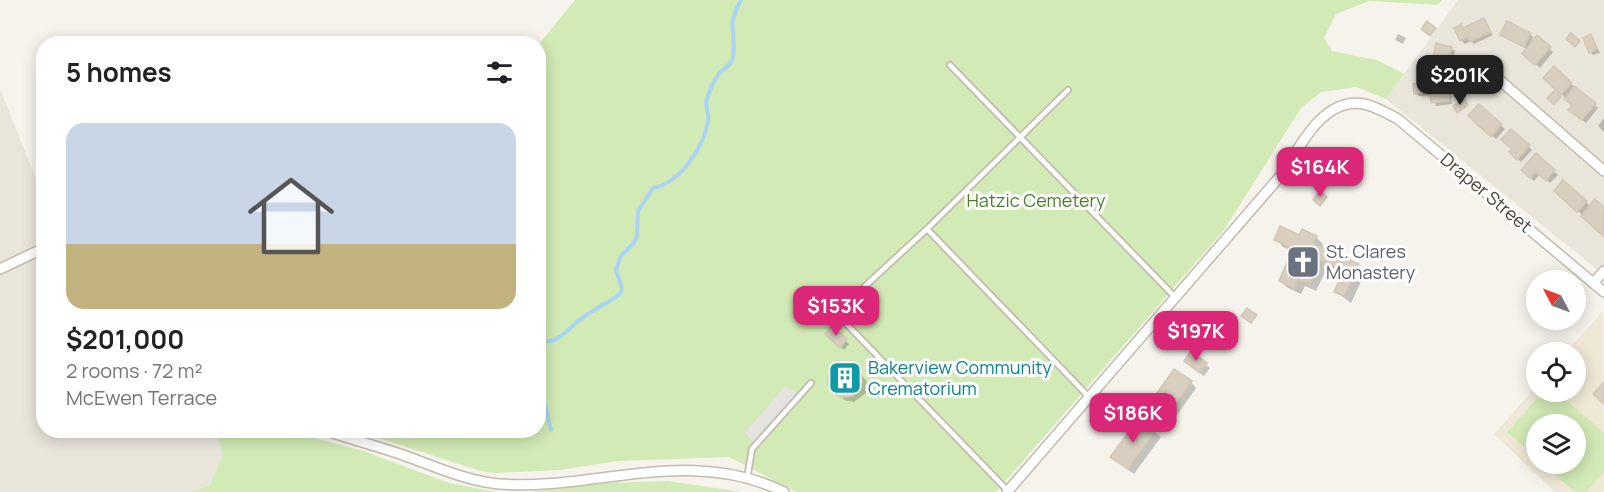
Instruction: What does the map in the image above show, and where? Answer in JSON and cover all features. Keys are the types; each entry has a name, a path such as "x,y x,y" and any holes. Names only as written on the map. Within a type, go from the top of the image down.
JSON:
{"street":[{"path":"1487,69 1604,171"},
{"name":"Draper Street","path":"1175,297 1282,173 1310,130 1335,108 1363,104 1398,119 1604,292"},
{"path":"0,269 36,252"},
{"path":"1593,283 1604,271"},
{"path":"1008,492 1175,297"},
{"path":"348,438 458,475 500,484 528,484 663,470 720,473 770,485 784,492"}],"lane":[{"path":"950,65 1175,297"},
{"path":"1008,492 836,313 927,229 1068,90"},
{"path":"927,229 1089,397"},
{"path":"747,479 752,449 811,383"}],"shaded area":[{"path":"1458,0 1604,0 1604,275 1386,99"},
{"path":"0,89 36,179 36,438 218,438 223,455 210,485 190,492 0,492"},
{"path":"1603,311 1604,492 1555,492 1536,474 1586,474 1586,414 1526,414 1526,464 1494,434 1526,398 1526,402 1586,402 1586,342 1575,342"},
{"path":"785,386 800,395 756,445 745,433"}],"green space":[{"name":"Hatzic Cemetery","path":"575,0 1442,0 1438,5 1369,1 1336,14 1324,38 1332,51 1377,60 1404,74 1386,99 1356,87 1321,92 1301,108 1224,230 996,492 796,492 729,457 618,461 560,470 495,473 480,471 379,438 546,438 546,36"},
{"path":"1534,402 1568,402 1582,414 1526,414 1526,449 1507,432"},
{"path":"1586,417 1604,433 1604,472 1586,492 1575,492 1554,474 1586,474"},
{"path":"218,438 314,438 363,451 449,483 497,492 190,492 210,485 223,455"},
{"path":"668,481 742,492 529,492 608,483"}],"building":[{"path":"1484,18 1491,32 1470,42 1468,37 1460,41 1454,28 1461,24 1463,28"},
{"path":"1427,21 1436,28 1430,36 1421,29"},
{"path":"1507,21 1531,33 1524,47 1500,35"},
{"path":"1571,33 1580,41 1575,47 1566,39"},
{"path":"1591,34 1597,49 1589,53 1583,38"},
{"path":"1537,35 1551,47 1535,65 1522,54"},
{"path":"1436,43 1452,47 1445,76 1430,73"},
{"path":"1554,66 1572,83 1561,95 1543,78"},
{"path":"1447,79 1450,101 1431,103 1430,91 1414,94 1413,84"},
{"path":"1574,86 1596,103 1582,120 1568,110 1572,105 1564,99"},
{"path":"1554,91 1561,97 1554,105 1547,98"},
{"path":"1464,99 1468,105 1457,113 1453,106"},
{"path":"1479,104 1502,124 1491,137 1468,116"},
{"path":"1511,129 1530,145 1517,160 1509,152 1512,149 1501,140"},
{"path":"1536,153 1555,170 1546,181 1536,172 1530,178 1521,170"},
{"path":"1563,180 1587,201 1577,212 1554,191"},
{"path":"1320,191 1327,197 1320,206 1313,200"},
{"path":"1595,199 1604,207 1603,236 1581,216"},
{"name":"St. Clares Monastery","path":"1280,226 1299,235 1302,229 1317,236 1313,243 1359,264 1344,296 1334,292 1343,271 1320,260 1309,284 1298,279 1294,288 1279,281 1290,255 1296,258 1299,251 1274,240"},
{"path":"1247,308 1257,315 1251,323 1241,316"},
{"path":"832,326 847,339 840,348 825,334"},
{"path":"1191,351 1207,363 1200,373 1184,361"},
{"name":"Bakerview Community Crematorium","path":"845,363 857,368 862,380 857,392 845,397 833,392 828,380 833,368"},
{"path":"1174,369 1192,381 1162,423 1144,411"},
{"path":"1604,382 1604,404 1593,394"},
{"path":"1139,418 1156,430 1128,469 1110,457"}],"waterway":[{"path":"546,342 562,335 585,316 619,295 622,289 616,270 621,256 634,243 637,235 638,211 653,188 663,185 681,171 702,142 708,121 706,101 717,77 732,60 734,48 732,24 741,0"},
{"path":"546,409 551,430"}],"place":[{"name":"St. Clares Monastery","path":"1303,262"},
{"name":"Bakerview Community Crematorium","path":"845,378"}]}
